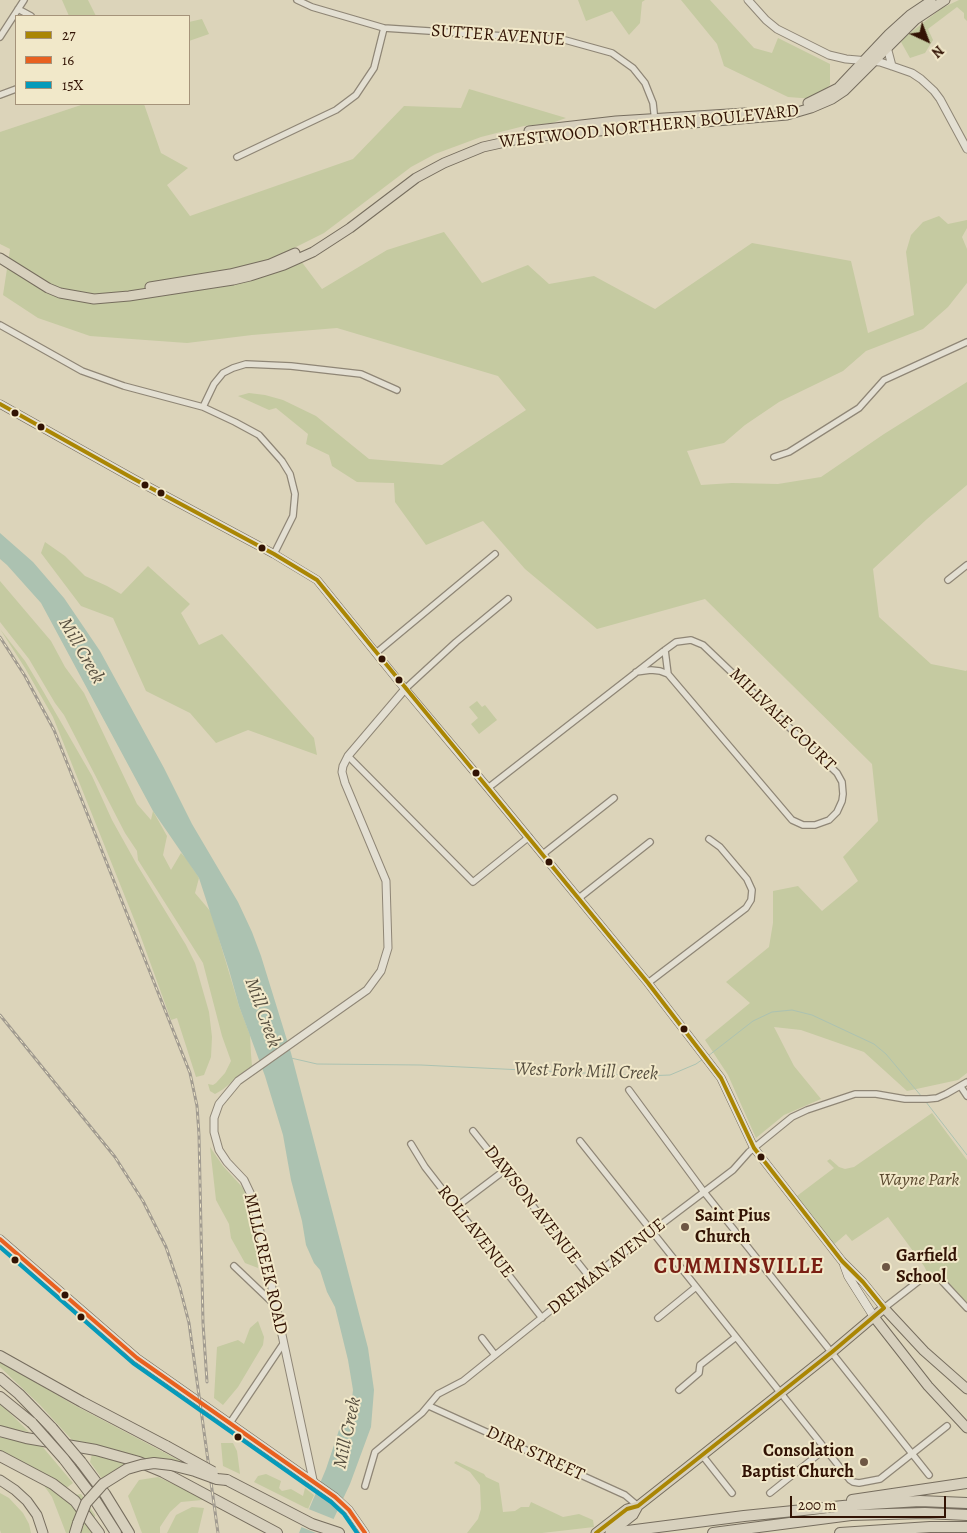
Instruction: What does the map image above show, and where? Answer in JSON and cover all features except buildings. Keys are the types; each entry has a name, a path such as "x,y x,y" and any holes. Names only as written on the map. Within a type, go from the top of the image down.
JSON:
{"highway":[{"path":"0,1356 227,1480 312,1524 339,1533"},
{"path":"0,1378 52,1428 81,1462 105,1494 129,1533"},
{"path":"0,1397 32,1423 64,1458 95,1500 116,1533"},
{"path":"0,1431 26,1438 96,1450 139,1462 163,1472 277,1533"},
{"path":"0,1456 53,1484 74,1501 99,1533"},
{"path":"76,1528 86,1503 104,1484 115,1476 141,1465 171,1465 217,1479 227,1480"},
{"path":"614,1533 967,1483"},
{"path":"744,1516 903,1502 967,1503"},
{"path":"713,1533 851,1515 925,1513 967,1516"},
{"path":"755,1533 797,1522"},
{"path":"840,1533 930,1527 967,1527"}],"main road":[{"name":"WESTWOOD NORTHERN BOULEVARD","path":"869,61 898,26 910,15 934,0"},
{"name":"WESTWOOD NORTHERN BOULEVARD","path":"0,258 48,288 81,298 94,299 129,296 233,280 284,265 313,252 350,228 416,178 465,153 494,144 528,137 793,108 814,101 838,88 887,47 915,20 945,0"},
{"name":"WESTWOOD NORTHERN BOULEVARD","path":"0,251 52,284 77,292 93,294 230,274 270,264 326,238 408,177 440,157 463,148 510,134 530,131 616,121 655,122"},
{"path":"0,404 274,554 317,580 579,898 699,1049 725,1085 754,1148 842,1261 924,1351 967,1389"},
{"path":"0,1239 137,1358 313,1480 341,1502 366,1533"},
{"path":"842,1261 848,1276 874,1317 928,1386 967,1428"},
{"path":"614,1533 633,1515 638,1506 832,1352 884,1308"},
{"path":"0,1480 27,1501 37,1515 43,1533"},
{"path":"596,1533 627,1509 638,1506"}],"street":[{"path":"0,37 24,0"},
{"name":"SUTTER AVENUE","path":"297,0 312,7 384,28 565,40 612,53 634,68 645,83 653,103 655,122"},
{"path":"748,0 777,29 829,55 892,66 912,74 934,91 945,107 967,149"},
{"path":"18,9 29,15"},
{"path":"237,157 336,110 356,95 374,68 384,28"},
{"path":"887,47 892,66"},
{"path":"0,95 15,89"},
{"path":"0,325 82,371 124,386 203,408 259,435 275,451 290,474 295,494 295,509 274,554"},
{"path":"774,457 789,452 859,408 884,380 967,342"},
{"path":"203,408 214,384 223,373 246,364 292,366 361,374 397,390"},
{"path":"376,653 495,554"},
{"path":"948,580 967,565"},
{"path":"508,599 456,642 405,689 348,756 473,882 529,837"},
{"name":"MILLVALE COURT","path":"488,788 665,650 676,642 691,640 703,645 837,773 842,782 843,794 837,812 829,820 815,825 803,825 792,820 668,674"},
{"path":"636,672 651,670 668,674 665,650"},
{"name":"MILLCREEK ROAD","path":"313,1480 250,1192 244,1180 227,1162 219,1150 214,1132 214,1118 219,1104 238,1082 366,990 381,972 387,955 388,940 386,881 345,783 342,772 348,756"},
{"path":"543,854 614,798"},
{"path":"648,983 746,908 751,900 752,890 749,881 720,847 710,839"},
{"path":"579,898 650,842"},
{"name":"DREMAN AVENUE","path":"365,1486 375,1452 429,1406 438,1394 463,1381 652,1231 733,1170 754,1148 799,1113 848,1096 863,1094 905,1099 937,1098 961,1087 967,1082"},
{"path":"961,1087 967,1096"},
{"path":"629,1090 704,1192 929,1475"},
{"name":"DAWSON AVENUE","path":"473,1131 591,1279"},
{"path":"580,1141 853,1482 859,1483 880,1479 947,1426"},
{"name":"ROLL AVENUE","path":"410,1144 425,1167 542,1318"},
{"path":"456,1207 505,1170"},
{"path":"234,1266 276,1306"},
{"path":"884,1308 920,1280 929,1276 940,1279 967,1308"},
{"path":"658,1318 696,1287"},
{"path":"679,1390 699,1373 700,1366 736,1337"},
{"path":"482,1338 495,1354"},
{"path":"230,1423 283,1344"},
{"name":"DIRR STREET","path":"429,1406 624,1495 638,1506"},
{"path":"770,1493 825,1449"},
{"path":"702,1455 732,1493"}],"green space":[{"path":"62,0 88,0 96,15 69,15"},
{"path":"578,0 645,0 642,2 640,23 629,35 612,11 586,21"},
{"path":"681,0 710,0 754,48 772,53 778,38 830,64 830,85 814,99 788,97 724,66 717,44"},
{"path":"959,0 967,0 967,21 964,18 964,13 957,7 928,29 933,40 925,53 910,58 901,42 905,37 942,8"},
{"path":"202,19 209,34 190,41 190,22"},
{"path":"469,89 566,118 552,123 524,126 481,137 435,154 411,167 324,233 292,249 322,289 387,250 444,232 482,283 528,265 549,284 594,276 655,309 752,243 851,261 868,333 914,315 906,252 911,235 923,222 939,216 948,224 967,220 967,228 962,237 967,249 967,283 948,307 923,329 866,351 843,371 779,402 745,425 724,443 687,451 701,485 732,483 778,484 821,477 884,434 967,382 967,485 873,569 879,617 931,664 967,670 967,1073 958,1080 907,1091 864,1052 801,1030 774,1027 794,1066 821,1099 784,1115 756,1138 728,1075 705,1040 750,1003 726,982 769,947 773,923 773,891 798,886 822,911 858,881 843,857 878,821 872,764 705,599 597,629 525,569 483,521 426,545 395,502 394,483 357,482 332,466 329,455 306,444 308,434 276,408 269,410 238,396 249,393 283,400 316,416 369,459 442,465 526,410 498,376 337,328 187,343 90,336 38,318 3,295 10,249 0,244 0,132 81,105 144,105 161,153 188,168 167,185 190,216 353,159 404,106 461,108"},
{"path":"45,542 65,556 85,576 121,594 148,566 190,604 181,613 199,645 222,634 314,738 317,755 248,730 216,743 190,713 146,691 113,618 81,606 41,553"},
{"path":"0,581 51,641 65,667 84,693 137,804 151,820 153,811 167,836 163,855 171,870 181,853 199,878 195,893 211,912 239,1006 250,1035 252,1066 215,1094 210,1091 208,1084 213,1085 216,1083 225,1073 231,1061 222,1036 203,963 138,860 137,851 125,833 64,715 29,659 0,622"},
{"path":"0,629 25,661 43,691 92,776 112,820 136,863 195,963 209,1012 212,1037 211,1057 204,1075 196,1077 177,1018 171,1020 138,929 53,717"},
{"path":"477,701 482,707 485,705 497,720 479,734 471,724 478,718 469,707"},
{"name":"Wayne Park","path":"932,1113 967,1160 967,1308 940,1279 929,1276 924,1266 888,1217 852,1241 846,1234 831,1247 793,1199 834,1168 827,1161 830,1159 839,1167 845,1169 854,1167"},
{"path":"210,1147 223,1166 244,1189 256,1241 258,1268 245,1263 231,1238 229,1224 216,1200"},
{"path":"258,1321 264,1337 263,1345 238,1387 223,1405 214,1398 217,1347 238,1340 244,1344 250,1328"},
{"path":"0,1361 74,1405 188,1465 153,1466 139,1456 73,1441 40,1405 0,1367"},
{"path":"0,1404 8,1411 29,1432 0,1427"},
{"path":"0,1437 17,1441 36,1442 41,1445 73,1483 65,1489 69,1496 81,1494 95,1515 92,1533 66,1533 52,1497 40,1480 0,1452"},
{"path":"221,1443 233,1443 237,1451 240,1474 223,1466"},
{"path":"92,1454 141,1468 103,1480 90,1462"},
{"path":"456,1461 499,1483 503,1512 515,1511 521,1507 529,1507 531,1502 563,1517 579,1514 593,1520 594,1527 542,1533 467,1533 478,1519 481,1509 480,1485 470,1472 454,1463"},
{"path":"266,1474 281,1481 279,1488 282,1491 291,1489 303,1496 305,1488 314,1495 308,1509 254,1482 258,1476"},
{"path":"158,1477 202,1497 202,1500 181,1502 170,1512 160,1527 160,1533 142,1533 128,1496 139,1480"},
{"path":"0,1493 9,1498 23,1513 31,1533 1,1533"},
{"path":"192,1507 204,1508 198,1533 167,1533 176,1515"}],"water":[{"name":"Mill Creek","path":"0,533 33,562 64,598 100,651 164,768 192,824 238,902 261,956 291,1053 368,1348 374,1390 371,1427 350,1484 327,1533 299,1533 326,1469 339,1430 350,1417 353,1390 335,1307 327,1292 320,1270 314,1263 306,1245 283,1135 265,1076 239,1006 199,878 153,811 41,603 0,559"}],"pier":[{"path":"306,1508 336,1520 330,1533 316,1533 299,1526"}],"waterway":[{"name":"West Fork Mill Creek","path":"708,1056 753,1021 772,1012 792,1010 812,1015 874,1044 886,1054 922,1097"},
{"name":"West Fork Mill Creek","path":"291,1058 317,1064 421,1065 645,1076 670,1075 703,1059"},
{"name":"West Fork Mill Creek","path":"926,1102 967,1155"}],"railway":[{"path":"0,637 25,676 54,730 190,1073 197,1106 199,1135 203,1323 207,1382"},
{"path":"0,1015 115,1157 143,1201 166,1247 180,1288 189,1323 218,1533"}],"transit line":[{"name":"27","path":"0,404 274,554 317,580 648,983 721,1078 754,1148 842,1261 863,1282 884,1308 832,1352 638,1506 627,1509 596,1533"},
{"name":"16","path":"0,1239 137,1358 335,1497 349,1510 365,1533"},
{"name":"15X","path":"0,1247 133,1363 331,1502 344,1514 357,1533"}],"place":[{"name":"Saint Pius Church","path":"685,1227"},
{"name":"Garfield School","path":"886,1267"},
{"name":"Consolation Baptist Church","path":"864,1462"}],"district":[{"name":"CUMMINSVILLE","path":"739,1268"}]}
